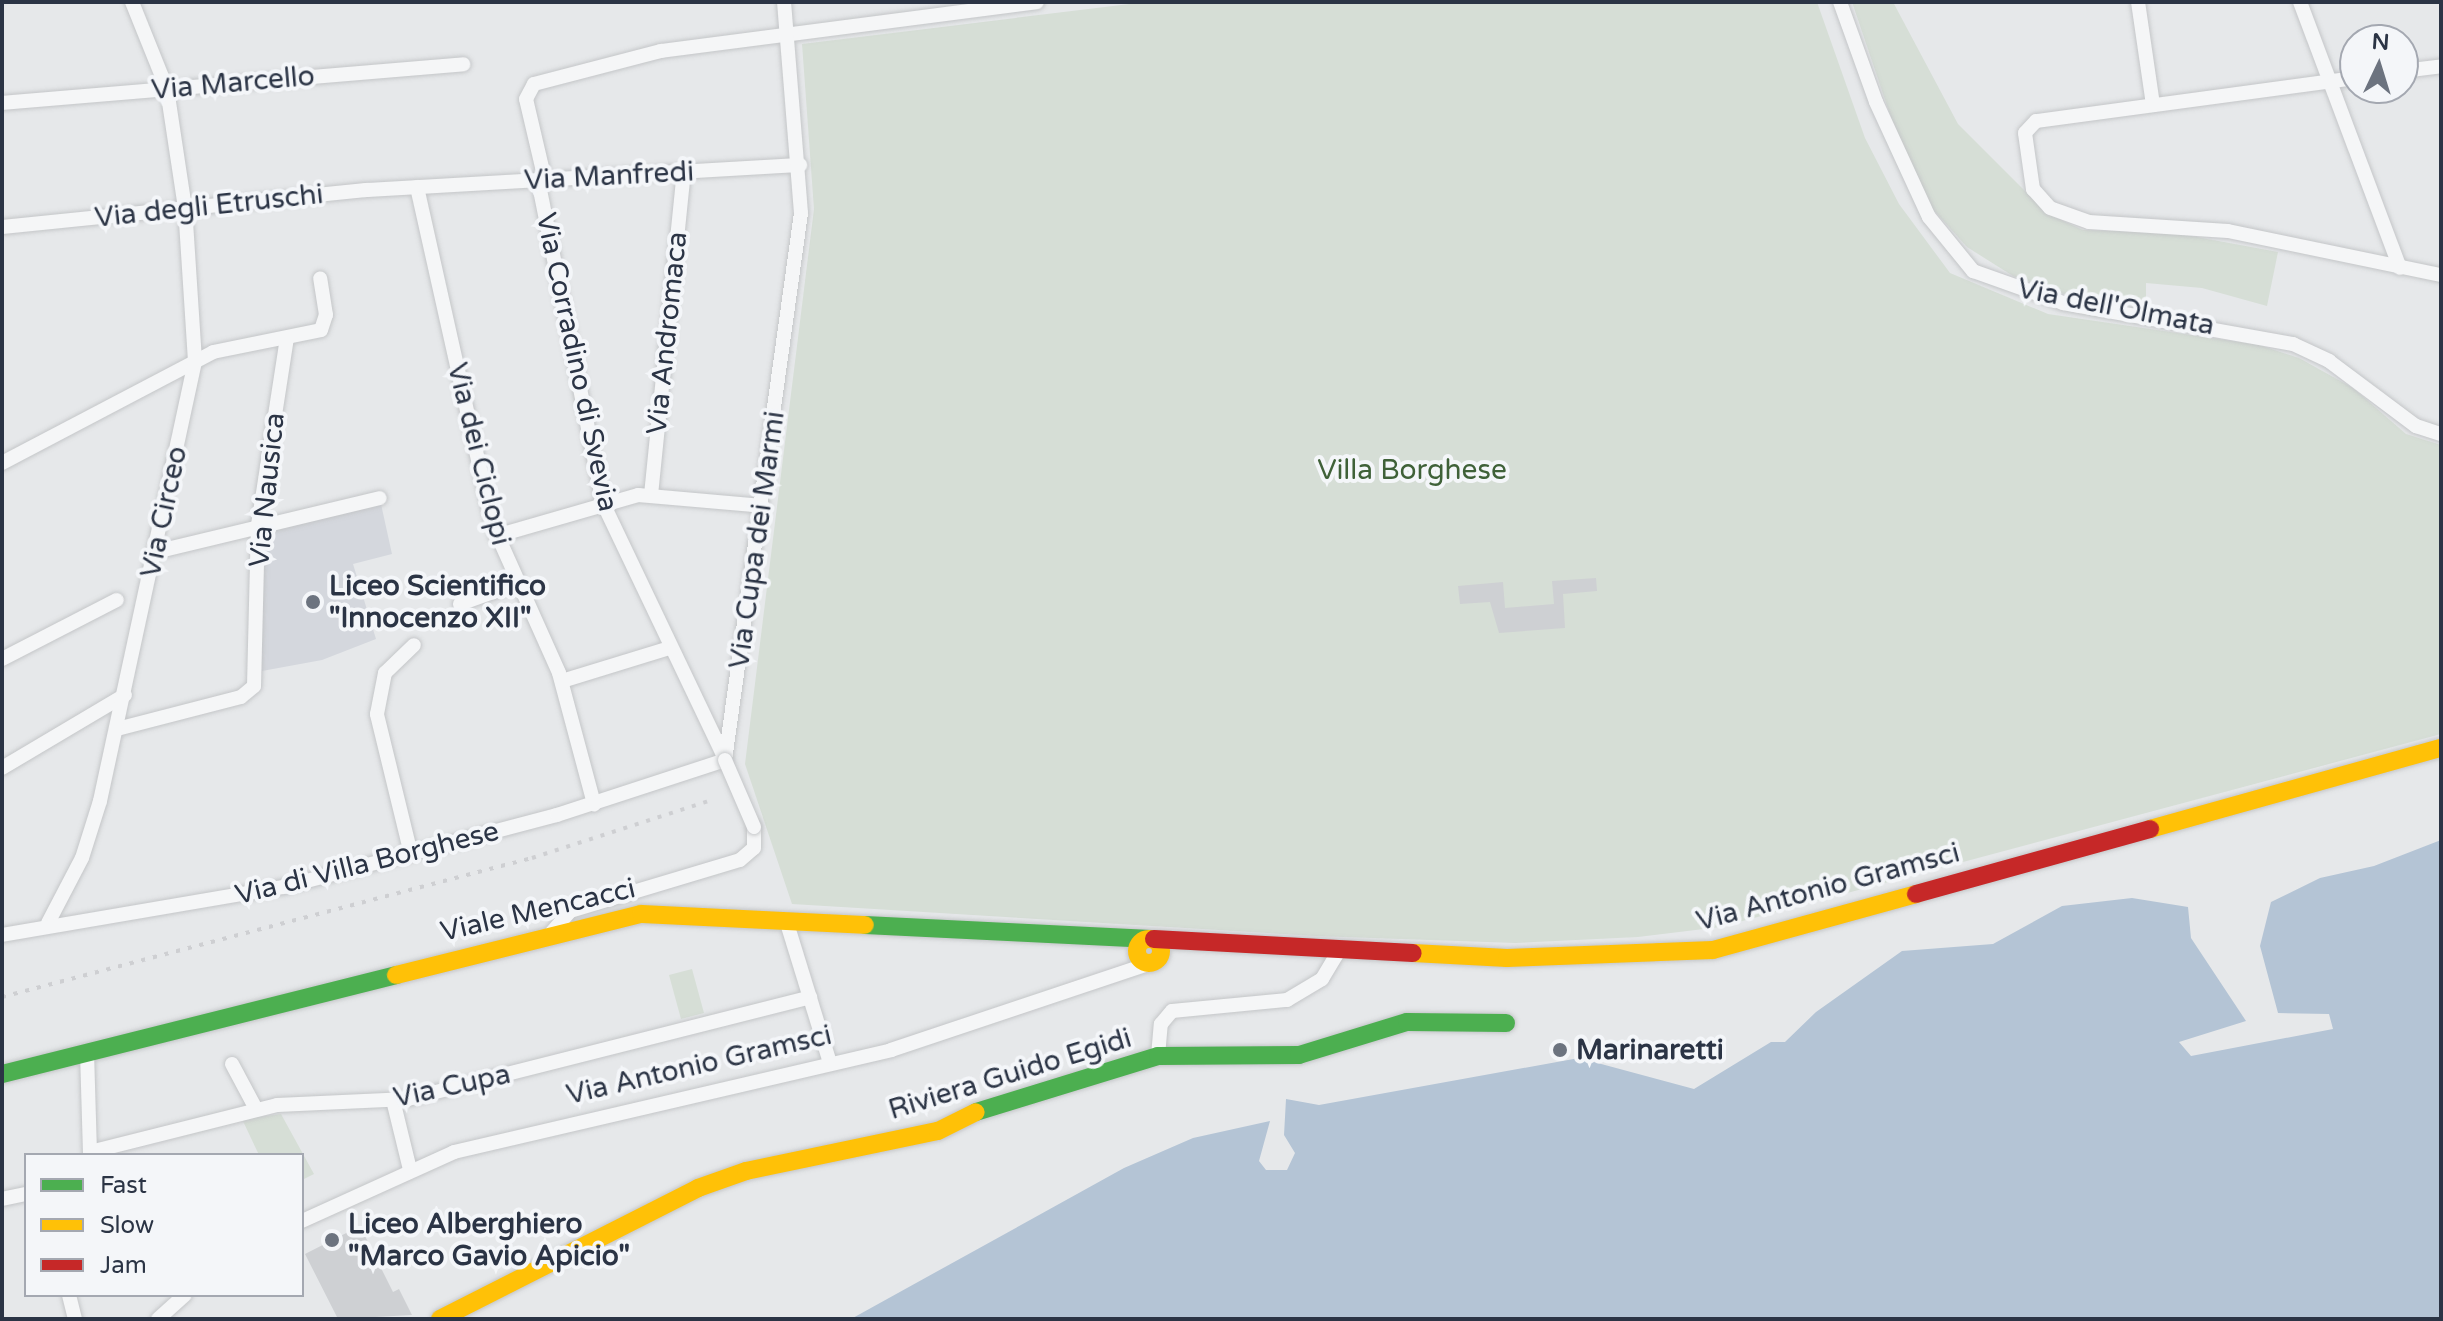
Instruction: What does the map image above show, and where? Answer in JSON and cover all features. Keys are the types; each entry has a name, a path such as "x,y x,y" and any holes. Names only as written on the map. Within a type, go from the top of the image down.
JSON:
{"main road":[{"name":"Via Antonio Gramsci","path":"1152,939 1522,958 1713,950 2441,748"},
{"name":"Viale Mencacci","path":"2,1074 552,932 646,913 1152,939"},
{"name":"Viale Mencacci","path":"1099,938 1146,958"},
{"path":"1146,958 1152,939"},
{"name":"Via Antonio Gramsci","path":"1146,958 1212,944"},
{"name":"Riviera Guido Egidi","path":"440,1319 704,1185 944,1129 991,1104 1158,1056 1299,1055 1407,1022 1506,1023"}],"street":[{"name":"Via Circeo","path":"48,923 89,838 125,695 195,361 185,208 167,89 132,2"},
{"name":"Via Cupa dei Marmi","path":"725,760 763,506 801,213 790,34 784,2"},
{"name":"Via Corradino di Svevia","path":"725,760 669,648 603,503 526,99 534,84 654,52 1037,2"},
{"name":"Via dell'Olmata","path":"1840,2 1896,149 1937,232 1966,266 2054,301 2286,341 2329,361 2416,426 2441,434"},
{"path":"2138,2 2153,105"},
{"path":"2300,2 2400,268"},
{"name":"Via Marcello","path":"2,103 463,64"},
{"path":"2419,69 2441,66"},
{"path":"2339,80 2030,124 2025,137 2038,198 2089,222 2214,229 2441,275"},
{"name":"Via Manfredi","path":"417,187 800,165"},
{"name":"Via Andromaca","path":"651,495 684,172"},
{"name":"Via degli Etruschi","path":"2,227 417,187"},
{"name":"Via dei Ciclopi","path":"417,187 496,536 562,681 594,804"},
{"path":"2,463 227,347 287,338 326,324 320,278"},
{"name":"Via Nausica","path":"117,729 253,690 258,525 287,338"},
{"path":"496,536 603,503 651,495 763,506"},
{"path":"155,552 380,498"},
{"path":"460,604 518,583"},
{"path":"2,659 117,600"},
{"path":"411,854 377,714 385,673 414,645"},
{"path":"562,681 669,648"},
{"path":"2,768 125,695"},
{"path":"552,932 570,911 740,860 754,848 754,827 725,760"},
{"name":"Via di Villa Borghese","path":"2,935 48,923 260,892 594,804 725,760"},
{"path":"786,920 830,1063"},
{"name":"Riviera Guido Egidi","path":"1158,1056 1161,1024 1172,1011 1287,1000 1322,979 1339,951"},
{"name":"Via Antonio Gramsci","path":"304,1220 410,1170 472,1147 904,1045 1146,958"},
{"name":"Via Cupa","path":"94,1153 256,1109 330,1098 393,1100 810,997"},
{"path":"87,1052 90,1153"},
{"path":"232,1064 256,1109"},
{"path":"393,1100 410,1170"},
{"path":"2,1199 24,1194"},
{"path":"70,1297 75,1319"},
{"path":"158,1319 183,1297"}],"shaded area":[{"name":"Liceo Scientifico \"Innocenzo XII\"","path":"381,504 392,554 353,564 376,639 322,660 262,671 261,530"}],"green space":[{"name":"Villa Borghese","path":"1146,2 1817,2 1865,138 1899,204 1950,273 2048,314 2259,345 2299,358 2353,388 2406,434 2441,445 2441,734 1720,927 1638,937 1516,943 1315,936 792,904 745,764 814,209 802,44"},
{"path":"1852,2 1893,2 1958,124 2048,214 2083,230 2175,233 2278,252 2267,306 2202,288 2146,283 2146,307 2089,303 2013,276 1967,247 1930,206 1898,138"},
{"path":"692,969 704,1013 681,1019 669,975"},
{"path":"281,1114 302,1153 258,1153 242,1119"},
{"path":"304,1156 314,1174 304,1179"}],"water":[{"path":"2441,840 2441,1319 851,1319 1124,1168 1193,1138 1270,1121 1259,1161 1266,1170 1287,1170 1295,1153 1284,1135 1286,1099 1319,1105 1579,1058 1694,1089 1771,1042 1785,1042 1816,1012 1902,951 1993,944 2062,906 2132,898 2188,907 2191,938 2246,1021 2179,1042 2191,1056 2333,1029 2329,1014 2278,1013 2260,946 2271,902 2320,878 2374,866"}],"building":[{"path":"1596,578 1597,591 1563,594 1565,628 1499,633 1490,602 1460,604 1458,586 1503,582 1505,608 1554,604 1552,581"},
{"path":"360,1226 393,1292 399,1289 412,1315 338,1319 305,1254"}],"railway":[{"path":"2,997 532,858 709,801"}],"traffic: fast":[{"path":"865,925 1151,939"},
{"path":"2,1074 396,975"},
{"path":"976,1112 1158,1056 1299,1055 1407,1022 1506,1023"}],"traffic: slow":[{"path":"2150,829 2441,748"},
{"path":"1413,953 1507,958 1713,950 1916,894"},
{"path":"396,975 641,914 865,925"},
{"path":"1149,939 1158,942 1161,951 1158,960 1149,963 1140,960 1137,951 1140,942 1149,939"},
{"path":"440,1319 698,1188 746,1171 938,1131 976,1112"}],"traffic: jam":[{"path":"1916,894 2150,829"},
{"path":"1154,939 1413,953"}],"place":[{"name":"Liceo Scientifico \"Innocenzo XII\"","path":"313,602"},
{"name":"Marinaretti","path":"1560,1050"},
{"name":"Liceo Alberghiero \"Marco Gavio Apicio\"","path":"332,1240"}]}
